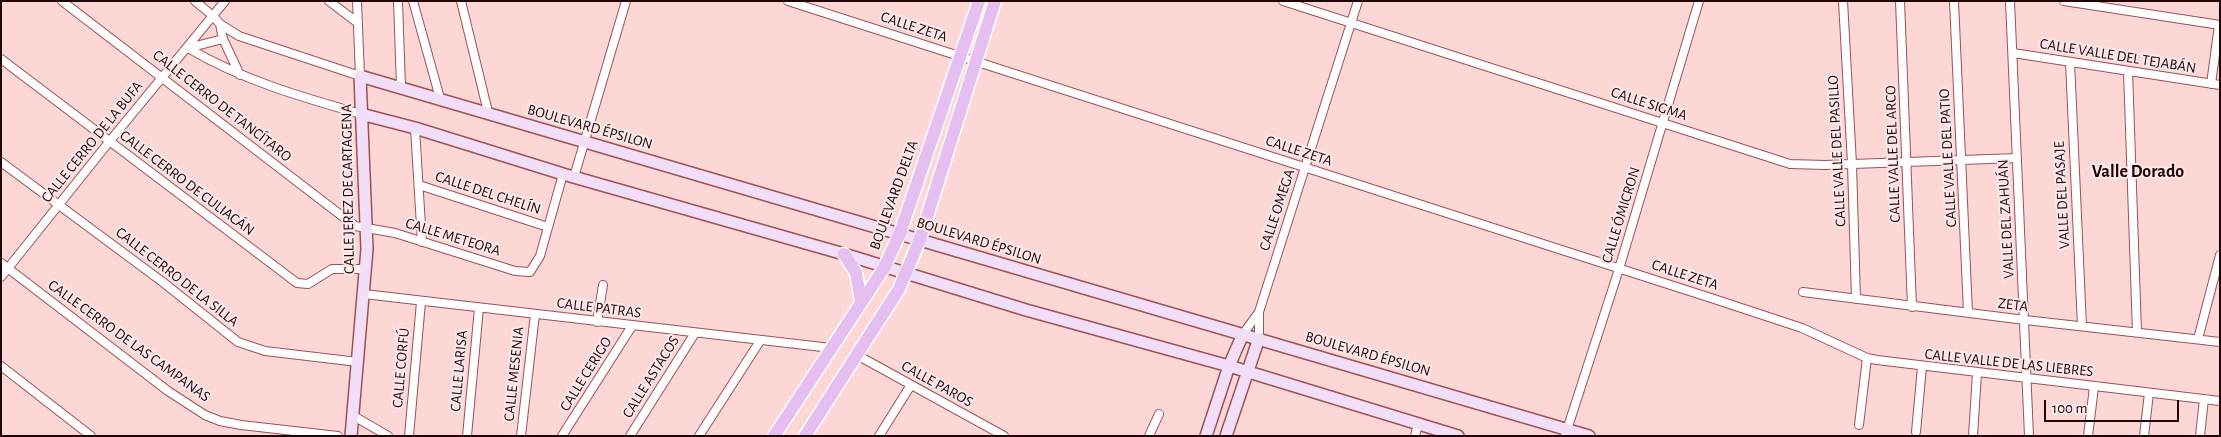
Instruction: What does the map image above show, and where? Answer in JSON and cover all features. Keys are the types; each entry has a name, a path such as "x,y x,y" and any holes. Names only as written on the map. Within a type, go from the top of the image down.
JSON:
{"main road":[{"name":"BOULEVARD DELTA","path":"774,436 884,268 900,233 979,1"},
{"path":"805,436 892,301 906,274 920,239 994,1"},
{"path":"844,254 856,273 862,302"},
{"path":"782,436 788,417"}],"street":[{"name":"CALLE CERRO DE TANCÍTARO","path":"62,1 348,221 355,226 367,229"},
{"path":"195,1 220,24 239,36 360,76"},
{"name":"CALLE CERRO DE LA BUFA","path":"1,277 225,1"},
{"path":"330,1 358,23"},
{"name":"CALLE JEREZ DE CARTAGENA","path":"351,436 366,269 367,229 357,1"},
{"path":"398,1 401,87"},
{"path":"414,1 440,98"},
{"path":"461,1 488,112"},
{"path":"548,227 584,141 626,1"},
{"name":"CALLE ZETA","path":"788,1 1802,328"},
{"name":"CALLE SIGMA","path":"1283,1 1790,164 1852,164 2017,158"},
{"name":"CALLE OMEGA","path":"1258,338 1259,312 1358,1"},
{"name":"CALLE ÓMICRON","path":"1566,432 1619,269 1699,1"},
{"name":"CALLE VALLE DEL PASILLO","path":"1843,1 1852,164 1856,299"},
{"name":"CALLE VALLE DEL ARCO","path":"1900,1 1912,307"},
{"name":"CALLE VALLE DEL PATIO","path":"1954,1 1968,313"},
{"name":"VALLE DEL ZAHUÁN","path":"2010,1 2029,436"},
{"path":"2064,1 2219,25 2210,84"},
{"path":"2130,1 2132,11"},
{"path":"220,24 223,39 240,75"},
{"path":"188,48 223,39"},
{"path":"188,48 240,75 280,90 844,254 884,268 1246,371 1418,424 1434,432 1458,436"},
{"name":"CALLE VALLE DEL TEJABÁN","path":"2013,53 2220,85"},
{"name":"CALLE CERRO DE CULIACÁN","path":"1,59 297,283 308,284 332,269 366,269"},
{"name":"VALLE DEL PASAJE","path":"2070,62 2082,326"},
{"path":"2128,71 2137,332"},
{"name":"BOULEVARD ÉPSILON","path":"360,76 900,233 954,251 1258,338 1566,432 1589,436"},
{"path":"415,128 422,242"},
{"name":"CALLE CERRO DE LA SILLA","path":"1,162 164,283 238,342 265,351 358,362"},
{"name":"CALLE DEL CHELÍN","path":"419,185 548,227"},
{"name":"CALLE METEORA","path":"367,229 384,231 515,271 530,272 540,256 548,227"},
{"path":"2198,339 2220,256"},
{"name":"CALLE CERRO DE LAS CAMPANAS","path":"1,263 168,391 205,415 220,421 240,425 338,436"},
{"path":"597,322 603,285"},
{"name":"ZETA","path":"1802,292 1912,307 2220,342"},
{"name":"CALLE PATRAS","path":"364,294 420,302 831,348"},
{"name":"CALLE CORFÚ","path":"409,436 420,302"},
{"name":"CALLE LARISA","path":"467,436 479,308"},
{"name":"CALLE OMEGA","path":"1243,334 1259,312"},
{"name":"CALLE MESENIA","path":"521,436 535,314"},
{"name":"CALLE CERIGO","path":"562,436 632,326"},
{"name":"CALLE VALLE DE LAS LIEBRES","path":"1802,328 1867,358 1922,367 2220,401"},
{"name":"CALLE ASTACOS","path":"630,436 695,333"},
{"path":"1206,436 1229,366 1243,334"},
{"path":"1226,436 1258,338"},
{"path":"699,436 760,341"},
{"name":"CALLE PAROS","path":"857,355 1004,436"},
{"path":"1860,425 1867,358"},
{"path":"1,366 91,436"},
{"path":"1916,432 1922,367"},
{"path":"1973,436 1977,373"},
{"path":"890,436 880,434 910,385"},
{"path":"2088,436 2094,386"},
{"path":"2144,436 2149,392"},
{"path":"2200,436 2204,399"},
{"path":"1149,436 1158,414"},
{"path":"352,415 388,436"},
{"path":"1415,436 1418,424"}],"district":[{"name":"Valle Dorado","path":"2138,172"}]}
